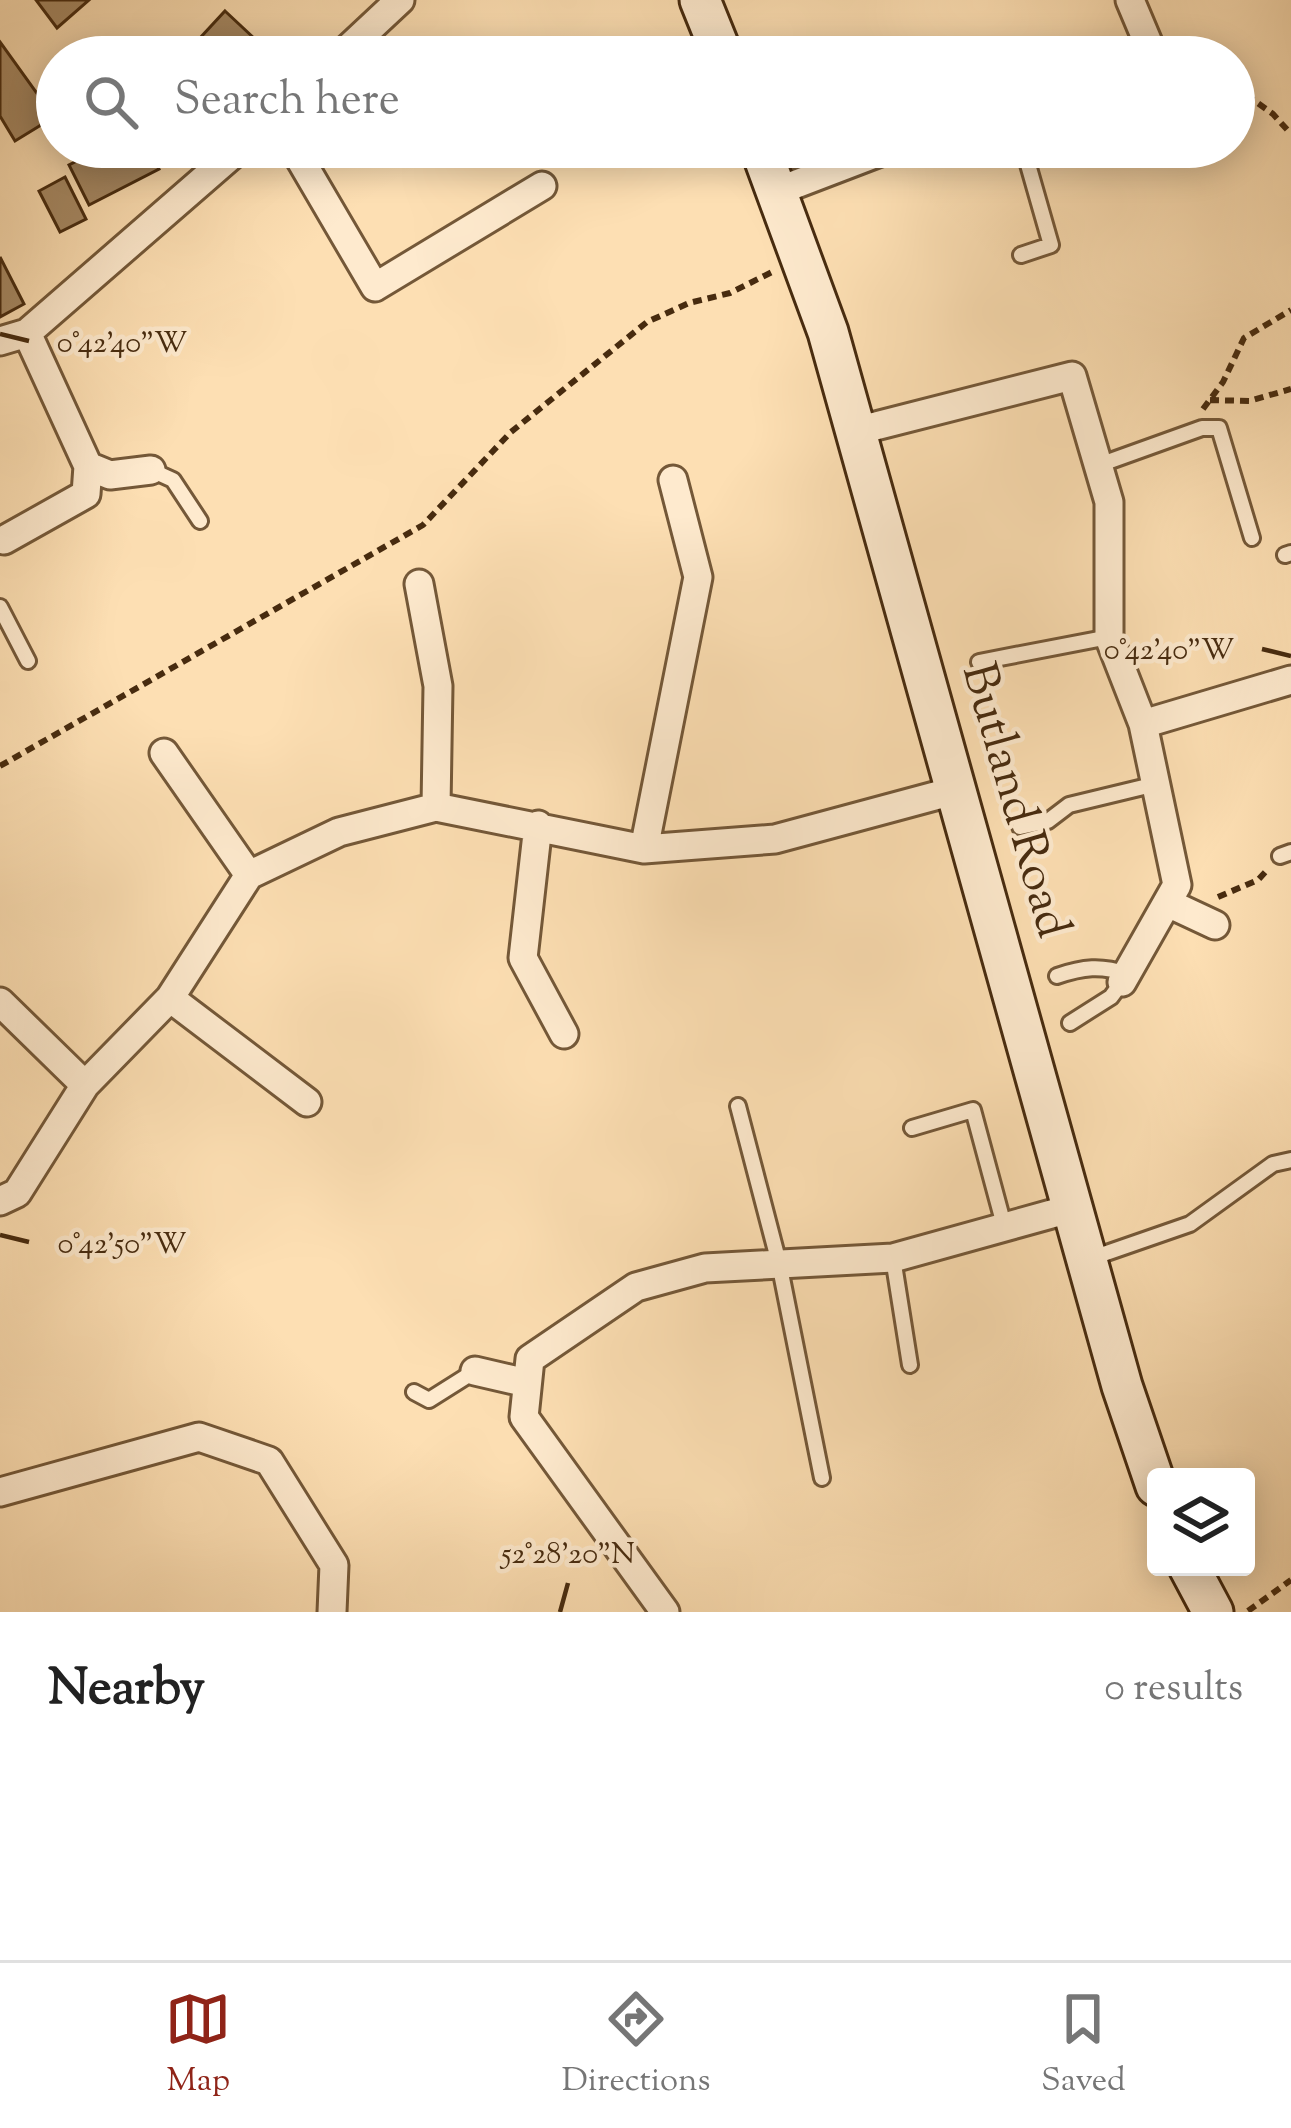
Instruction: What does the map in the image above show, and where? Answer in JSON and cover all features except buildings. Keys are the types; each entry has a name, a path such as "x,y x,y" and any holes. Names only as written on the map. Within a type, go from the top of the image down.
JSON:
{"street":[{"path":"361,36 400,0"},
{"path":"700,0 715,36"},
{"path":"1130,0 1145,36"},
{"path":"2,541 86,494 88,466 14,337 216,168"},
{"path":"305,168 375,287 542,186"},
{"name":"Butland Road","path":"769,168 828,332 1133,1425 1149,1468"},
{"path":"778,191 838,168"},
{"path":"856,431 1072,376 1109,502 1108,637 1143,724 1178,885 1178,908 1125,978"},
{"path":"88,466 110,475 151,470"},
{"path":"644,849 698,577 674,480"},
{"path":"418,584 438,686 436,807"},
{"path":"1143,724 1291,680"},
{"path":"164,753 249,875"},
{"path":"0,1201 16,1193 86,1085 170,998 249,875 339,832 436,807 644,849 775,839 957,790"},
{"path":"538,825 523,958 563,1034"},
{"path":"1178,908 1215,926"},
{"path":"170,998 307,1102"},
{"path":"0,1002 86,1085"},
{"path":"664,1612 524,1417 530,1359 636,1288 705,1268 893,1258 1073,1208"},
{"path":"475,1371 527,1383"},
{"path":"0,1492 199,1437 269,1461 334,1565 332,1612"},
{"path":"1194,1576 1213,1612"}],"lane":[{"path":"1021,255 1051,245 1029,168"},
{"path":"1099,465 1202,428 1219,428 1252,538"},
{"path":"151,470 173,479 200,521"},
{"path":"0,607 28,661"},
{"path":"979,662 1108,637"},
{"path":"1020,827 1048,821 1069,805 1156,784"},
{"path":"1057,976 1079,968 1106,967 1125,978 1111,997 1070,1023"},
{"path":"738,1106 779,1263 822,1478"},
{"path":"912,1128 973,1110 1005,1229"},
{"path":"1087,1260 1190,1224 1273,1164 1291,1160"},
{"path":"893,1258 910,1365"},
{"path":"414,1392 429,1400 475,1371"}],"path":[{"path":"1255,101 1291,134"},
{"path":"0,766 423,525 511,432 647,322 776,271"},
{"path":"1194,421 1244,338 1291,310"},
{"path":"1210,400 1249,401 1291,389"},
{"path":"1178,908 1258,880 1285,854"},
{"path":"1248,1611 1291,1580"}]}
